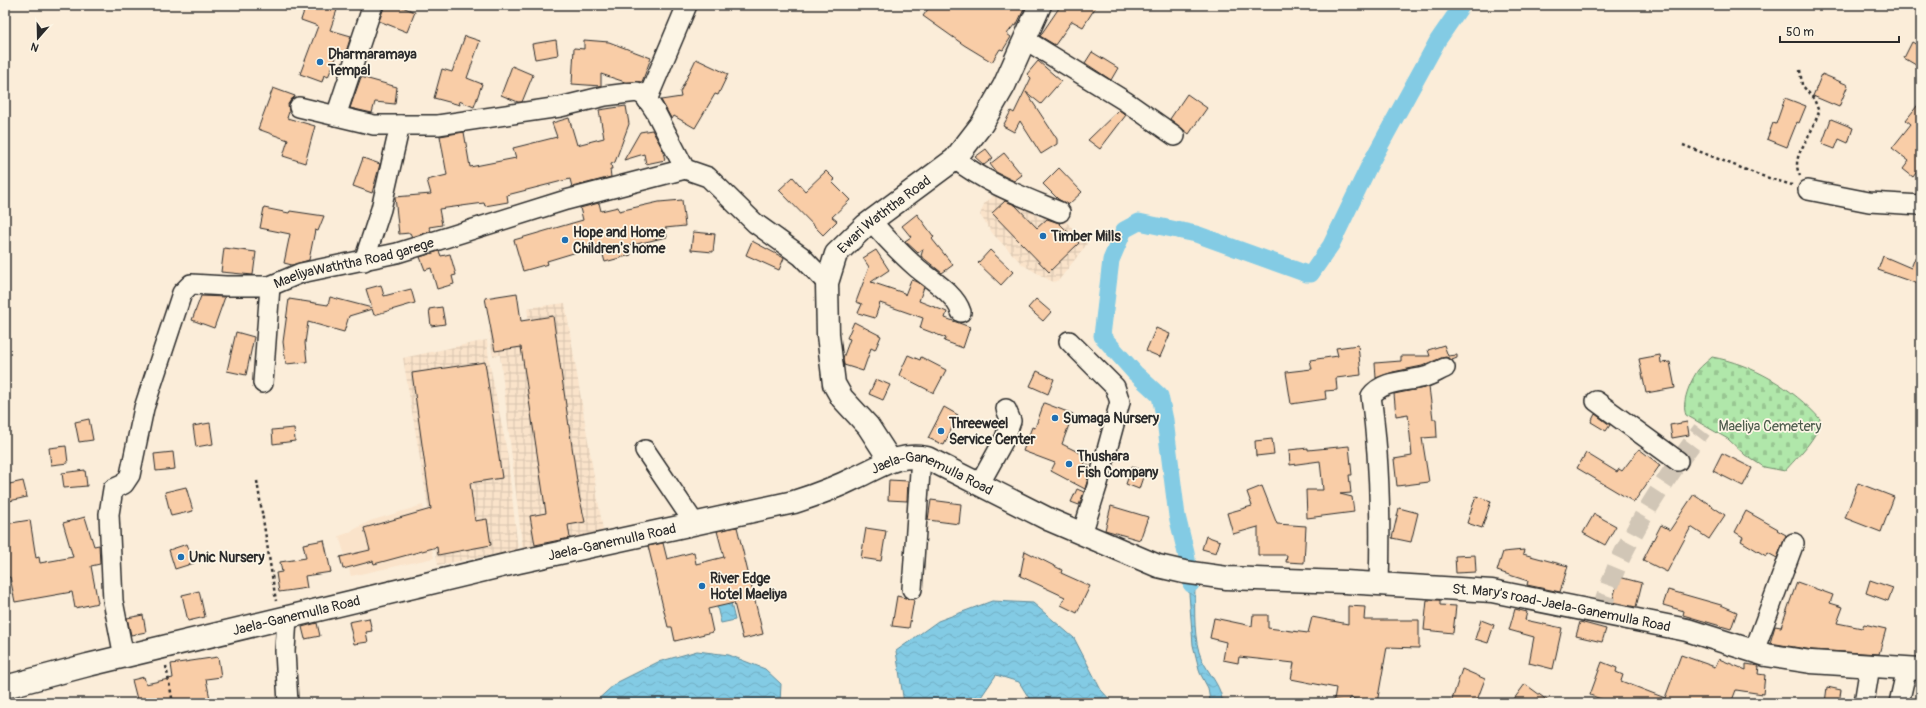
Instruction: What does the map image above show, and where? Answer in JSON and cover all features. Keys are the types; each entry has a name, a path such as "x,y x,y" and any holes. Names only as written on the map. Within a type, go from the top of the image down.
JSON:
{"main road":[{"name":"Ewari Waththa Road","path":"890,460 868,426 842,398 834,384 828,335 827,283 836,254 871,221 955,159 982,124 1004,86 1040,5"},
{"name":"Jaela-Ganemulla Road","path":"5,687 162,647 518,562 758,511 815,495 858,477 890,460 902,458 927,458 979,485 1082,534 1158,566 1191,573"},
{"name":"St. Mary's road-Jaela-Ganemulla Road","path":"1191,573 1226,578 1453,587 1492,591 1686,630 1754,651 1811,662 1914,669"}],"street":[{"path":"336,116 373,5"},
{"path":"647,100 686,5"},
{"path":"1024,39 1125,101 1175,136"},
{"path":"299,107 374,125 438,125 560,107 605,96 636,92 645,96 685,168 708,177 755,223 801,256 827,283"},
{"path":"364,261 381,209 400,125"},
{"path":"955,159 971,171 999,186 1060,212"},
{"name":"MaeliyaWaththa Road garege","path":"124,657 113,601 109,514 113,489 124,484 130,475 144,408 182,293 191,284 270,286 301,273 397,253 566,200 685,168"},
{"path":"1808,190 1869,202 1921,205"},
{"path":"871,221 888,241 916,267 958,302 961,312"},
{"path":"263,383 270,286"},
{"path":"1069,341 1115,388 1120,402 1098,483 1082,534"},
{"path":"1379,584 1380,504 1378,461 1371,396 1376,389 1399,381 1425,377 1445,368"},
{"path":"1596,401 1678,462"},
{"path":"979,485 1005,438 1011,421 1006,409"},
{"path":"646,450 695,524"},
{"path":"912,588 921,457"},
{"path":"1754,651 1794,543"},
{"path":"283,618 288,703"},
{"path":"1864,703 1870,666"},
{"path":"1899,703 1914,669"}],"path":[{"path":"1800,70 1802,85 1814,99 1819,112 1798,155 1797,169 1808,190"},
{"path":"1683,145 1759,175 1808,190"},
{"path":"257,480 283,618"},
{"path":"162,647 173,703"}],"shaded area":[{"path":"1000,190 1026,203 1036,215 1042,219 1050,210 1062,217 1087,244 1059,280 1054,282 1049,280 1023,265 993,234 980,215 984,204"},
{"path":"565,303 604,536 523,553 500,355 493,356 489,330 529,322 527,308"},
{"path":"487,340 489,360 507,452 518,550 438,565 403,358"},
{"path":"423,505 434,558 351,576 339,536 348,533 370,521"}],"green space":[{"name":"Maeliya Cemetery","path":"1712,357 1742,365 1771,379 1797,397 1820,419 1819,426 1812,439 1785,471 1764,467 1745,455 1728,439 1686,415 1685,398 1689,386 1701,366"}],"water":[{"path":"1188,581 1195,581 1195,626 1197,644 1201,658 1218,687 1222,699 1242,703 1207,703 1210,701 1208,688 1200,673 1193,645"},
{"path":"728,591 735,620 721,623 714,595"},
{"path":"992,601 1033,603 1074,638 1101,690 1113,703 1032,703 1019,682 996,675 977,703 904,703 896,651 938,621"},
{"path":"697,651 729,655 765,669 781,684 780,703 594,703 616,683 658,662"}],"building":[{"path":"306,5 323,5 337,10 330,30 351,36 345,55 338,53 328,77 324,75 322,82 300,74 318,26 301,20"},
{"path":"385,5 397,5 415,12 407,32 379,21"},
{"path":"931,5 1026,5 1016,26 1014,25 1007,34 1011,37 1003,50 1000,49 992,62 964,45 923,16"},
{"path":"1061,5 1097,5 1083,27 1072,21 1055,45 1040,36"},
{"path":"465,36 480,41 467,78 482,84 474,107 459,101 460,105 434,98 442,69 452,72"},
{"path":"556,40 558,55 535,59 532,44"},
{"path":"584,40 609,42 651,58 642,82 625,82 601,74 601,86 572,84 574,48 584,49"},
{"path":"1912,42 1921,47 1921,68 1904,58"},
{"path":"1092,52 1118,68 1111,80 1085,63"},
{"path":"696,59 728,74 718,95 715,94 695,128 674,116 672,119 661,100 681,97 680,92"},
{"path":"1038,61 1061,81 1041,104 1026,92 1057,139 1057,144 1041,154 1020,121 1014,132 1003,126 1011,111 1014,113 1031,78 1027,74"},
{"path":"512,66 533,75 522,102 518,102 501,95"},
{"path":"1822,74 1848,85 1839,107 1813,96"},
{"path":"361,77 397,87 395,104 375,102 372,113 350,108"},
{"path":"273,88 295,96 288,104 289,112 287,118 315,126 305,163 283,156 288,140 258,129"},
{"path":"1187,94 1207,108 1189,134 1170,119"},
{"path":"1785,98 1806,106 1799,123 1797,122 1787,147 1767,139 1773,123 1776,124"},
{"path":"1921,101 1921,170 1919,169 1913,177 1903,169 1909,161 1892,148 1911,124 1906,120"},
{"path":"626,106 629,124 615,162 611,164 611,177 572,187 570,179 507,195 508,202 485,206 484,203 439,209 442,225 429,227 431,231 412,237 410,233 399,234 395,197 431,194 427,180 447,175 440,136 464,132 470,167 516,158 513,148 557,137 552,123 569,118 577,145 604,138 599,110"},
{"path":"1119,110 1126,115 1100,149 1088,140"},
{"path":"1831,119 1853,128 1848,143 1839,139 1835,149 1822,144"},
{"path":"652,130 662,148 665,160 646,164 644,154 624,160 640,132"},
{"path":"986,149 993,158 984,165 975,157"},
{"path":"1004,153 1022,175 1014,181 996,172 990,164"},
{"path":"363,158 380,164 372,193 353,186"},
{"path":"1059,168 1082,192 1068,205 1058,199 1043,184"},
{"path":"826,171 835,180 832,182 850,200 832,217 837,221 823,235 779,190 793,177 805,191"},
{"path":"682,200 685,226 665,228 667,237 628,246 631,255 605,262 600,245 547,261 548,264 523,271 514,240 583,220 580,208 599,203 601,211 618,207 619,211 659,202"},
{"name":"Timber Mills","path":"1005,201 1015,205 1037,228 1047,219 1059,223 1079,243 1049,272 992,213"},
{"path":"264,208 289,213 290,211 324,216 318,231 315,230 309,260 292,265 284,263 290,234 260,228"},
{"path":"917,214 934,237 932,239 953,265 942,273 921,256 923,249 918,253 905,241 911,237 902,226"},
{"path":"693,232 715,234 713,252 691,250"},
{"path":"752,241 784,258 779,270 746,255"},
{"path":"1920,245 1921,285 1878,270 1883,256 1911,268"},
{"path":"224,248 256,252 253,275 221,272"},
{"path":"876,250 889,270 871,282 904,293 905,295 911,280 918,282 924,287 919,301 947,312 945,318 970,327 963,348 944,341 946,338 920,328 923,318 880,303 875,318 858,313 862,304 856,302 869,267 863,258"},
{"path":"990,250 1013,272 1001,285 978,263"},
{"path":"439,251 441,256 450,254 456,275 452,276 454,284 437,289 431,268 425,270 420,257"},
{"path":"381,285 384,296 411,289 415,303 374,315 372,309 349,316 344,332 308,322 305,343 307,362 286,364 283,342 289,299 328,305 330,297 372,308 366,289"},
{"path":"517,293 521,321 553,316 579,495 585,522 568,525 570,538 535,545 530,516 546,513 521,347 495,351 485,298"},
{"path":"201,296 225,297 214,328 192,320"},
{"path":"1036,299 1051,312 1043,321 1028,308"},
{"path":"442,307 445,324 431,326 429,309"},
{"path":"854,322 881,336 875,350 871,348 863,371 844,365 843,358 850,339 847,338"},
{"path":"1156,328 1170,334 1160,357 1146,351"},
{"path":"236,332 254,337 246,375 227,371"},
{"path":"1358,345 1361,375 1336,378 1337,390 1325,391 1326,399 1291,404 1286,372 1312,369 1310,360 1338,356 1336,348"},
{"path":"1444,345 1448,356 1457,355 1457,358 1452,360 1446,357 1441,358 1422,366 1393,372 1376,378 1375,363 1401,361 1401,356 1430,356 1428,350"},
{"path":"908,355 920,360 921,357 946,370 934,393 899,375"},
{"path":"1660,355 1661,363 1670,362 1675,388 1646,393 1639,359"},
{"path":"485,362 502,478 470,483 475,521 487,519 491,545 438,555 437,547 374,564 373,561 343,569 340,557 370,550 364,528 431,509 412,373"},
{"path":"1037,371 1054,379 1048,394 1030,386"},
{"path":"876,379 890,385 883,400 869,394"},
{"path":"1429,387 1433,419 1436,419 1437,437 1422,438 1429,482 1397,486 1394,459 1412,456 1408,414 1396,416 1394,394"},
{"path":"1044,403 1073,414 1062,444 1088,457 1084,464 1091,467 1085,489 1051,471 1055,463 1023,451 1032,427 1035,428"},
{"name":"Threeweel Service Center","path":"944,407 958,415 944,445 928,438"},
{"path":"1595,414 1610,425 1606,431 1591,422"},
{"path":"89,419 93,440 79,442 75,422"},
{"path":"1687,422 1689,435 1672,438 1670,425"},
{"path":"210,423 213,444 196,447 193,426"},
{"path":"294,428 295,441 273,444 272,430"},
{"path":"1272,439 1274,454 1256,456 1255,441"},
{"path":"66,446 68,463 51,465 49,448"},
{"path":"1349,446 1352,475 1349,475 1351,493 1340,494 1352,497 1354,512 1307,518 1306,490 1323,490 1320,461 1290,465 1289,450 1308,448 1308,450"},
{"path":"1639,449 1660,465 1634,502 1577,468 1586,453 1617,472 1619,469 1622,471"},
{"path":"173,452 175,469 156,471 154,454"},
{"path":"1722,453 1752,468 1743,486 1713,471"},
{"path":"1132,467 1145,471 1139,489 1126,484"},
{"path":"85,470 87,486 64,488 62,473"},
{"path":"889,480 908,481 907,501 888,500"},
{"path":"23,481 27,497 5,502 5,485"},
{"path":"1858,483 1894,497 1881,532 1845,518"},
{"path":"1262,486 1277,524 1306,526 1304,563 1286,562 1287,555 1258,555 1258,527 1233,534 1227,513 1252,506 1247,492"},
{"path":"186,487 193,511 171,516 165,492"},
{"path":"1077,489 1084,492 1079,505 1071,502"},
{"path":"1694,494 1725,515 1709,539 1691,527 1667,572 1643,560 1661,525 1670,530"},
{"path":"1476,496 1491,501 1482,528 1467,523"},
{"path":"931,500 961,504 959,524 928,520"},
{"path":"1111,506 1148,517 1140,540 1105,530"},
{"path":"1399,508 1418,513 1411,542 1392,538"},
{"path":"1746,511 1786,535 1777,558 1768,553 1766,556 1741,541 1743,537 1735,532"},
{"path":"1594,514 1616,526 1605,545 1583,533"},
{"path":"85,517 94,546 99,545 100,564 91,566 98,603 75,608 72,592 15,602 10,577 5,578 5,524 30,520 36,558 39,557 40,563 73,557 63,523"},
{"path":"737,527 763,634 743,639 734,603 708,609 713,632 675,641 672,627 668,627 648,546 663,543 667,559 694,552 696,564 724,557 717,531"},
{"path":"866,528 886,531 881,561 861,558"},
{"path":"1206,536 1220,541 1216,553 1202,549"},
{"path":"324,540 331,572 305,576 307,588 279,592 276,573 282,572 280,562 306,558 303,544"},
{"name":"Unic Nursery","path":"187,544 194,563 175,569 169,550"},
{"path":"1524,550 1523,554 1568,566 1560,592 1527,585 1528,581 1497,571 1503,552"},
{"path":"1025,551 1062,570 1061,573 1090,586 1077,613 1061,605 1065,597 1020,576"},
{"path":"1475,555 1476,572 1456,573 1455,556"},
{"path":"1619,577 1642,583 1636,607 1612,602"},
{"path":"1870,580 1893,588 1888,601 1866,593"},
{"path":"1797,582 1833,595 1830,603 1843,607 1837,623 1862,628 1864,624 1886,629 1879,654 1812,650 1770,643 1775,626 1781,627"},
{"path":"1668,590 1721,605 1737,612 1731,629 1683,615 1684,611 1663,605"},
{"path":"199,591 205,617 188,621 182,595"},
{"path":"897,596 914,600 909,628 892,626"},
{"path":"1427,600 1440,600 1440,605 1456,606 1453,633 1424,630"},
{"path":"1348,606 1365,607 1364,620 1419,620 1419,648 1387,647 1377,703 1350,698 1349,703 1334,700 1336,688 1291,679 1294,663 1239,657 1238,663 1223,660 1226,642 1210,638 1214,618 1252,626 1253,615 1268,615 1268,628 1308,633 1312,617 1348,624"},
{"path":"1515,609 1527,612 1525,620 1562,628 1553,669 1529,663 1534,637 1509,630"},
{"path":"143,615 146,632 131,635 127,618"},
{"path":"369,618 372,631 366,632 368,642 354,644 349,622"},
{"path":"1481,620 1494,625 1488,643 1475,639"},
{"path":"1580,622 1606,629 1602,642 1576,636"},
{"path":"317,623 320,636 305,639 302,627"},
{"path":"1681,655 1715,667 1719,659 1746,670 1746,664 1759,666 1758,674 1765,675 1763,694 1736,690 1731,703 1612,703 1590,695 1602,662 1617,668 1616,672 1623,675 1621,681 1665,698"},
{"path":"218,657 221,677 206,679 210,699 186,703 138,703 132,680 144,677 146,684 173,678 171,664"},
{"path":"1462,669 1485,679 1476,703 1451,703"},
{"path":"1525,684 1551,703 1511,703"},
{"path":"1827,687 1841,690 1839,703 1825,703"}],"waterway":[{"path":"1191,584 1186,553 1177,516 1165,420 1160,396 1135,373 1102,336 1111,260 1124,230 1139,222 1196,234 1307,274 1311,274 1331,245 1370,164 1438,40 1462,5"}],"tunnel":[{"path":"1600,613 1618,564 1636,529 1667,478 1702,430"}],"place":[{"name":"Dharmaramaya Tempal","path":"320,62"},
{"name":"Timber Mills","path":"1043,236"},
{"name":"Hope and Home Children's home","path":"565,240"},
{"name":"Sumaga Nursery","path":"1055,418"},
{"name":"Threeweel Service Center","path":"941,431"},
{"name":"Thushara Fish Company","path":"1069,464"},
{"name":"Unic Nursery","path":"181,557"},
{"name":"River Edge Hotel Maeliya","path":"702,586"}]}
